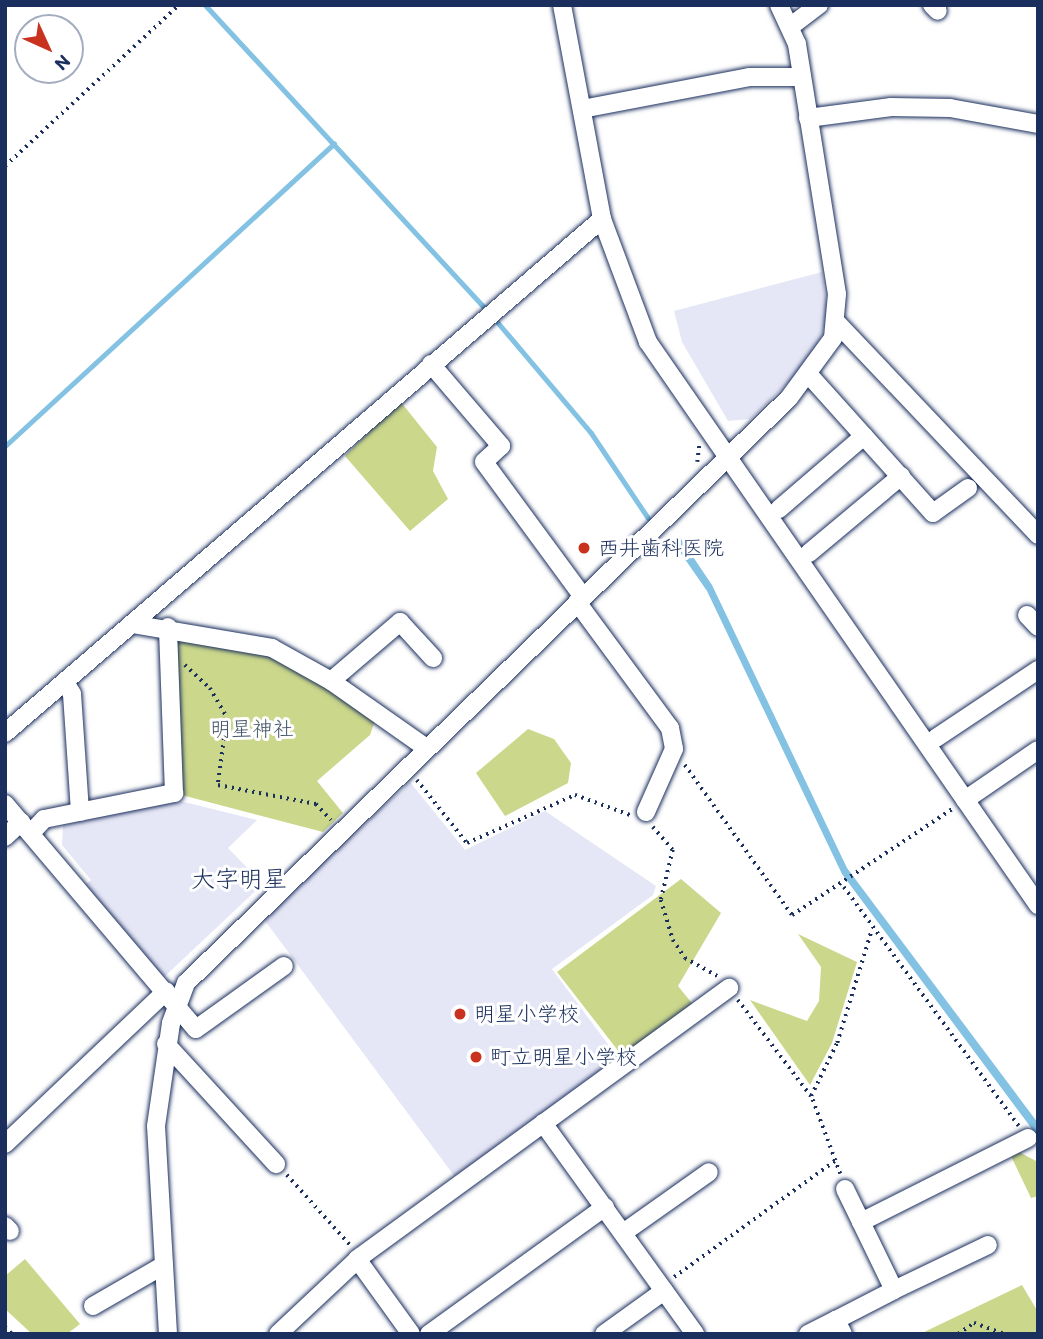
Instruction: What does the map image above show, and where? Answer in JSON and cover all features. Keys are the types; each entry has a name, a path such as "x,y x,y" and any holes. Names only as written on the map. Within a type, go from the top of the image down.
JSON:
{"street":[{"path":"562,5 602,219 648,342 1038,905"},
{"path":"779,5 791,26 802,77 838,324 1038,535"},
{"path":"791,26 819,5"},
{"path":"582,109 749,77 802,77"},
{"path":"808,118 891,107 950,108 1038,124"},
{"path":"5,733 602,219"},
{"path":"5,1144 171,997 210,953 810,376 838,324"},
{"path":"431,364 501,446 484,462 670,728 674,749 646,812"},
{"path":"810,376 933,513 968,488"},
{"path":"779,509 864,436"},
{"path":"809,553 901,476"},
{"path":"331,681 400,622 433,658"},
{"path":"132,624 168,627 272,648 331,681 425,747"},
{"path":"5,837 44,819 174,793 168,627"},
{"path":"938,736 1038,670"},
{"path":"65,682 72,694 80,812"},
{"path":"965,800 1038,750"},
{"path":"5,804 196,1029 284,966"},
{"path":"278,1334 359,1258 729,988"},
{"path":"169,1334 156,1126 171,997"},
{"path":"166,1044 276,1164"},
{"path":"543,1123 695,1334"},
{"path":"861,1222 1028,1138"},
{"path":"623,1233 709,1172"},
{"path":"845,1189 894,1290"},
{"path":"429,1334 605,1207"},
{"path":"808,1334 840,1327 894,1290 988,1245"},
{"path":"359,1258 411,1334"},
{"path":"93,1306 164,1265"},
{"path":"604,1334 662,1289"}],"path":[{"path":"5,166 179,5"},
{"path":"167,649 210,688 227,718 218,785 316,804 340,830"},
{"path":"674,749 792,915 845,885 965,800"},
{"path":"405,766 467,843 575,795 632,816 646,812 673,850 661,900 673,940 685,958 729,988 811,1096 845,1189"},
{"path":"845,885 872,931 1028,1138"},
{"path":"811,1096 837,1043 872,931"},
{"path":"662,1289 835,1161"},
{"path":"276,1164 359,1258"},
{"path":"958,1334 974,1323 1004,1334"},
{"path":"5,1327 12,1334"}],"shaded area":[{"path":"822,272 828,318 811,361 750,419 728,421 682,342 674,311"},
{"name":"明星小学校","path":"410,782 465,850 545,811 656,886 653,895 552,969 619,1059 455,1177 263,918"},
{"path":"172,799 257,820 228,848 263,884 163,978 81,888 91,880 62,845 63,825"}],"green space":[{"path":"400,401 437,447 433,471 448,499 410,531 345,456"},
{"name":"明星神社","path":"168,627 272,648 378,712 370,735 317,781 343,813 323,832 174,793"},
{"path":"528,729 554,739 571,763 568,783 505,816 476,773"},
{"path":"681,879 721,913 678,986 695,1007 623,1057 557,972"},
{"path":"798,934 857,962 832,1043 810,1085 750,1000 807,1021 819,1001 821,967"},
{"path":"1019,1152 1038,1162 1038,1196 1031,1198 1011,1156"},
{"path":"25,1259 80,1324 67,1334 32,1334 5,1309 5,1276"},
{"path":"1022,1285 1038,1312 1038,1334 920,1334"}],"water":[{"path":"679,536 712,585 847,868 1038,1123 1038,1137 842,874 707,591 673,542"}],"waterway":[{"path":"205,5 484,307"},
{"path":"5,446 334,143"},
{"path":"498,323 591,433 648,518"}],"place":[{"name":"西井歯科医院","path":"584,548"},
{"name":"明星小学校","path":"460,1014"},
{"name":"町立明星小学校","path":"476,1057"}],"district":[{"name":"大字明星","path":"239,879"}]}
